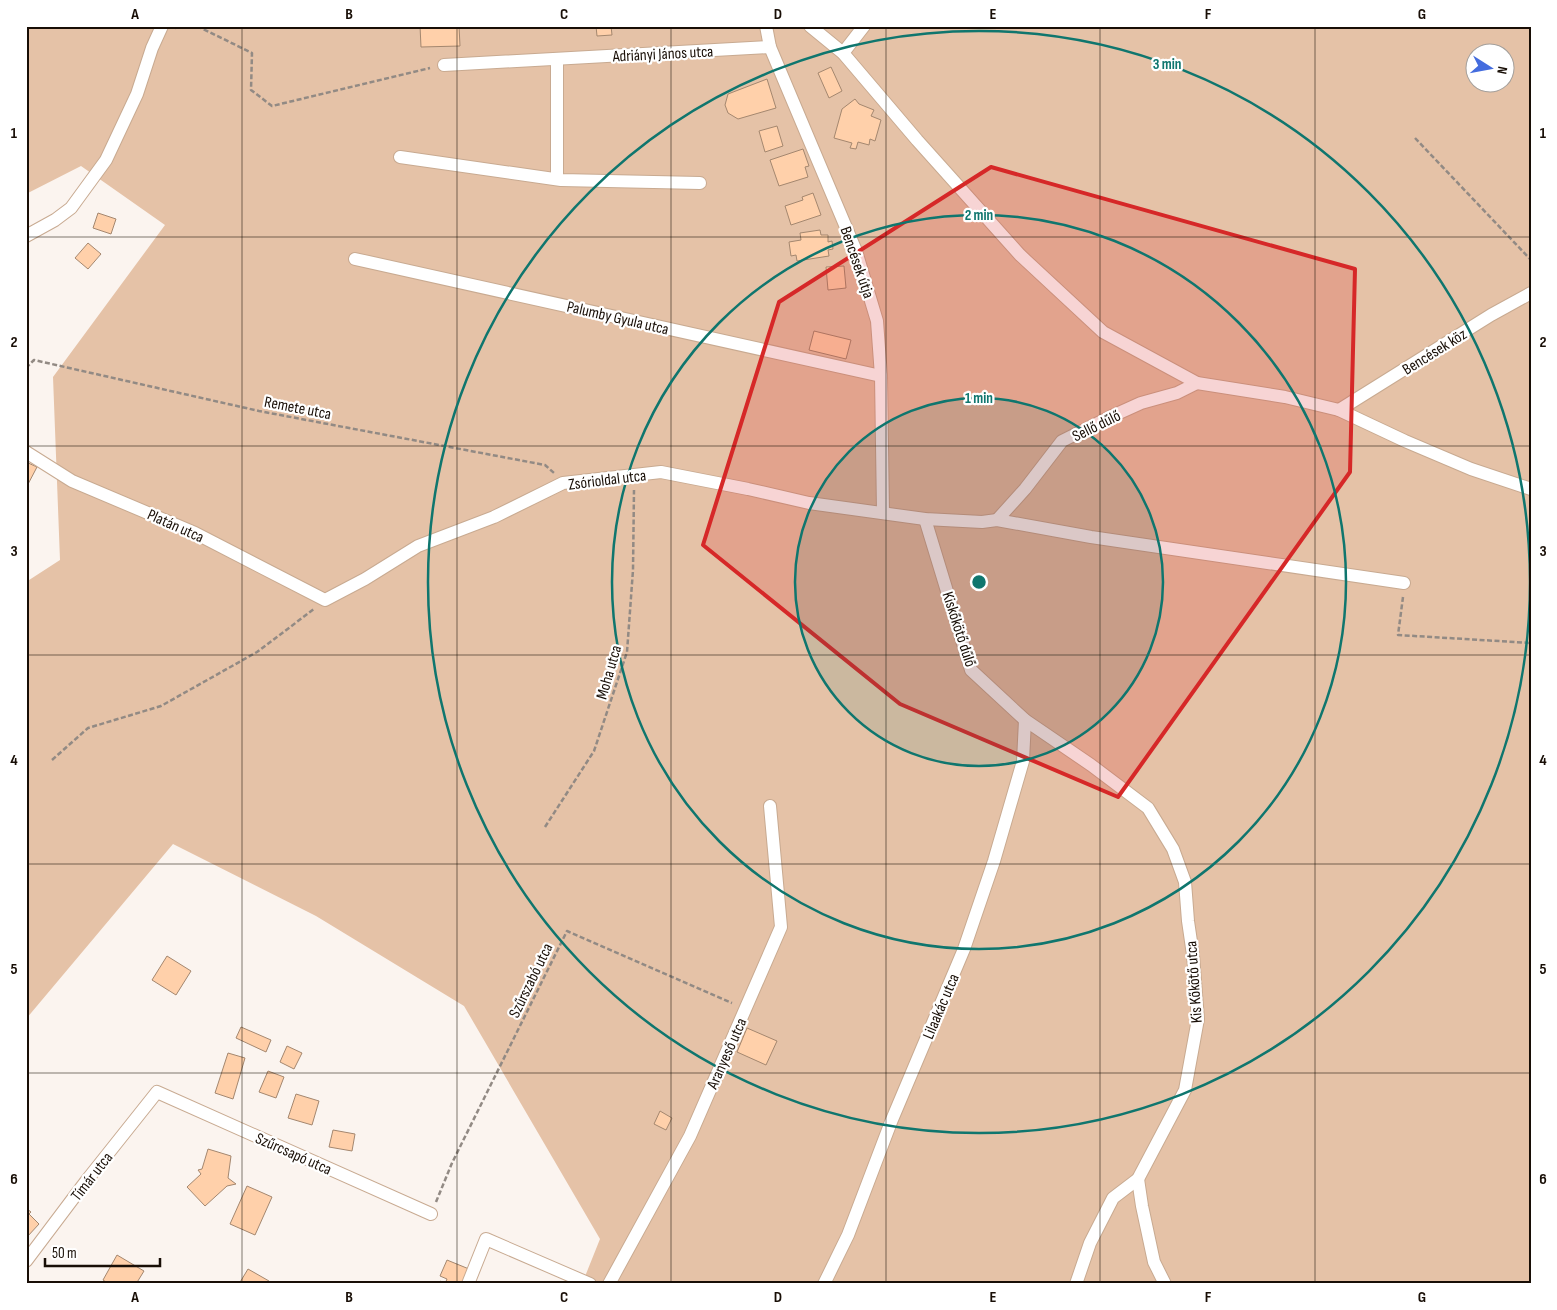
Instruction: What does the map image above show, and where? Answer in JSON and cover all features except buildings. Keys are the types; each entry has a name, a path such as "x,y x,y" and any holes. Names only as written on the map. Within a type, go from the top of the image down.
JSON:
{"street":[{"path":"26,236 55,220 71,208 106,160 136,94 162,26"},
{"name":"Bencések útja","path":"766,26 770,47 856,250 877,321 881,376 883,513"},
{"path":"810,26 843,53 917,140 1020,255 1103,332 1197,383 1285,397 1339,410 1471,470 1531,489"},
{"path":"843,53 864,26"},
{"name":"Adriányi János utca","path":"444,64 770,47"},
{"path":"557,59 557,179"},
{"path":"400,157 557,179 700,183"},
{"name":"Palumby Gyula utca","path":"355,258 881,376"},
{"name":"Bencések köz","path":"1339,410 1491,315 1531,294"},
{"name":"Sellő dűlő","path":"997,520 1062,441 1141,403 1177,393 1197,383"},
{"name":"Platán utca","path":"26,452 72,481 195,533 325,600"},
{"name":"Zsórioldal utca","path":"325,600 365,579 418,546 494,517 563,483 661,472 808,503 925,519 982,522 997,520 1100,538 1404,583"},
{"name":"Kiskőkötő dűlő","path":"925,519 972,670 1025,720"},
{"name":"Kis Kőkötő utca","path":"1025,720 1091,765 1148,808 1173,849 1185,882 1193,955 1198,1019 1186,1090 1138,1179 1113,1198 1090,1242 1076,1284"},
{"name":"Lilaakác utca","path":"824,1284 848,1235 891,1122 964,949 994,862 1023,761 1025,720"},
{"name":"Aranyeső utca","path":"609,1284 690,1136 781,927 770,806"},
{"name":"Szűrcsapó utca","path":"157,1092 431,1214"},
{"name":"Tímár utca","path":"26,1261 157,1092"},
{"path":"1138,1179 1154,1262 1165,1284"},
{"path":"468,1284 486,1239 590,1284"}],"path":[{"path":"197,26 252,53 251,90 272,106 444,64"},
{"path":"1415,138 1531,260"},
{"name":"Remete utca","path":"26,368 34,360 269,413 545,465 563,483"},
{"name":"Moha utca","path":"545,827 594,751 627,652 633,570 634,476"},
{"path":"1404,583 1398,635 1531,642"},
{"path":"52,760 88,728 161,706 257,652 325,600"},
{"name":"Szűrszabó utca","path":"431,1214 452,1163 567,931 745,1009"}],"highlighted area":[{"path":"991,167 1355,269 1350,472 1118,797 900,704 703,545 779,302"}],"shaded area":[{"path":"26,26 1531,26 1531,1284 582,1284 600,1239 464,1006 316,916 173,844 26,1019 26,582 60,560 53,377 165,225 81,166 26,194"}]}
